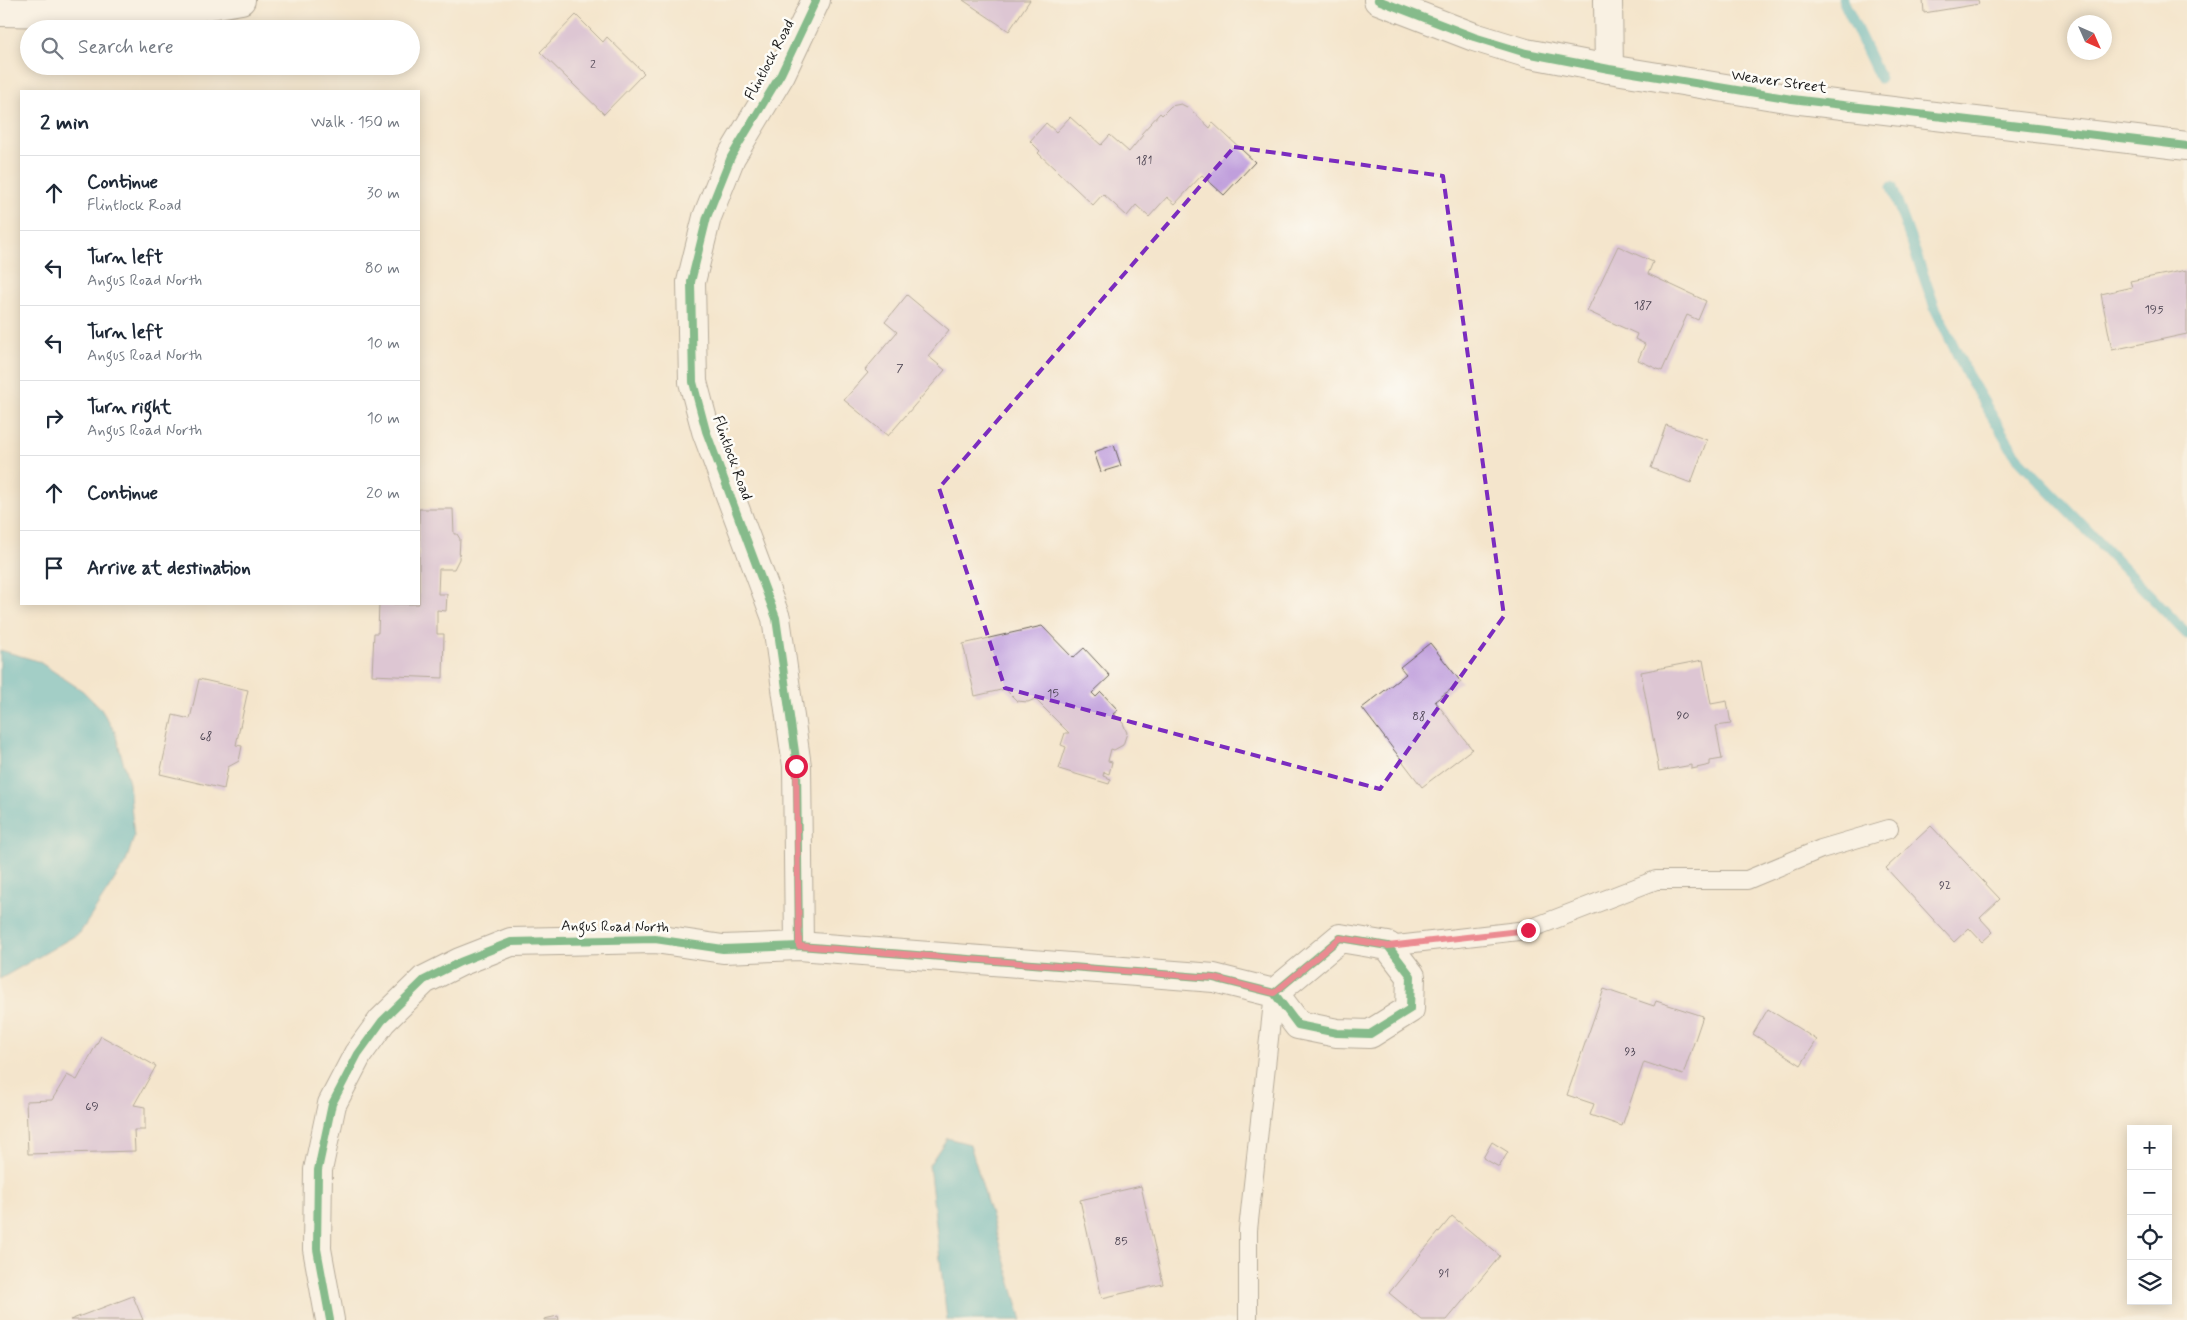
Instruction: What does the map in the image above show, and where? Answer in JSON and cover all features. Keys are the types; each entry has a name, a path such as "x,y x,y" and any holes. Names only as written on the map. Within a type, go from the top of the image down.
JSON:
{"street":[{"path":"0,12 112,14 206,7 241,0"},
{"name":"Flintlock Road","path":"799,946 796,766 776,618 706,431 693,382 691,282 707,217 731,156 781,74 816,0"},
{"name":"Weaver Street","path":"1378,0 1474,37 1526,53 1609,70 1792,99 2187,146"},
{"path":"1608,0 1609,70"},
{"name":"Angus Road North","path":"330,1320 317,1250 318,1170 332,1104 358,1054 382,1021 424,980 460,962 511,942 654,938 723,949 799,946 1214,978 1274,993"},
{"path":"1340,938 1388,946 1411,976 1410,1009 1370,1034 1337,1033 1298,1025 1274,993 1340,938"}],"lane":[{"path":"1388,946 1528,930 1656,880 1747,880 1822,849 1889,829"},
{"path":"1248,1320 1248,1230 1274,993"}],"highlighted area":[{"path":"1234,147 1443,176 1504,616 1380,789 1005,688 939,488"}],"water":[{"path":"0,650 38,661 83,691 101,709 115,732 129,783 134,837 126,862 80,933 0,979"},
{"path":"947,1138 970,1144 1022,1320 947,1320 929,1165"}],"building":[{"path":"963,0 1030,0 1009,31"},
{"path":"1923,0 1978,0 1979,4 1924,13"},
{"path":"576,15 603,42 607,37 644,73 604,114 540,52"},
{"path":"1181,104 1189,108 1210,128 1213,123 1255,162 1224,195 1202,175 1175,204 1167,197 1149,217 1136,205 1127,216 1103,194 1093,205 1038,153 1040,151 1030,141 1046,123 1056,132 1070,117 1101,145 1110,135 1129,152 1143,135 1141,134 1160,113 1162,115 1171,106"},
{"path":"1618,246 1653,262 1648,274 1706,301 1698,320 1687,315 1662,371 1638,360 1645,344 1635,339 1637,334 1587,311"},
{"path":"2187,270 2187,334 2112,350 2101,294 2132,287 2130,281"},
{"path":"907,295 949,330 928,356 945,370 888,436 844,400 868,373 865,370 897,332 885,322"},
{"path":"1666,425 1707,440 1691,483 1651,468"},
{"path":"1114,445 1121,466 1101,472 1094,452"},
{"path":"420,509 453,509 454,534 457,534 460,539 459,559 454,569 439,569 438,594 447,594 446,611 437,610 437,634 444,634 443,678 372,675 374,633 378,633 379,605 420,605"},
{"path":"1042,626 1073,658 1084,648 1110,676 1092,693 1096,697 1101,692 1118,710 1113,714 1123,723 1127,733 1123,745 1114,750 1111,749 1108,761 1112,762 1109,774 1104,772 1103,776 1111,779 1109,784 1059,769 1066,747 1061,745 1065,733 1069,733 1035,699 1028,702 1017,701 1005,689 975,696 963,644"},
{"path":"1430,643 1461,682 1435,701 1472,749 1422,787 1362,708 1406,674 1400,667"},
{"path":"1703,660 1711,704 1727,701 1731,724 1716,726 1722,759 1710,761 1710,765 1692,769 1692,765 1659,771 1641,672"},
{"path":"199,679 248,690 236,745 242,746 239,761 228,767 224,789 160,774 173,715 190,719"},
{"path":"1931,826 2000,899 1980,918 1993,932 1982,942 1969,928 1954,942 1886,868"},
{"path":"1604,989 1654,1006 1656,1001 1703,1016 1683,1075 1644,1062 1622,1126 1590,1115 1594,1104 1567,1095"},
{"path":"1768,1009 1817,1040 1801,1065 1753,1034"},
{"path":"101,1036 156,1066 134,1105 145,1107 145,1130 134,1130 135,1151 28,1154 26,1101 52,1100 67,1075 77,1080"},
{"path":"1492,1142 1508,1152 1499,1167 1483,1158"},
{"path":"1141,1186 1163,1284 1102,1298 1080,1200"},
{"path":"1452,1216 1500,1256 1447,1320 1422,1320 1389,1293"},
{"path":"133,1296 143,1320 70,1320"},
{"path":"558,1316 559,1320 544,1320 544,1319"}],"waterway":[{"path":"1843,0 1880,78"},
{"path":"1892,187 1935,308 1967,374 2016,456 2187,634"}],"cycle path":[{"path":"799,946 797,766 776,618 706,431 693,382 691,282 707,217 731,157 781,74 816,0"},
{"path":"1378,0 1474,37 1526,53 1609,69 1792,99 2187,146"},
{"path":"330,1320 317,1249 318,1170 332,1104 358,1054 382,1021 424,980 460,962 511,942 655,939 723,949 799,946 1214,978 1274,993 1298,1025 1337,1033 1370,1034 1410,1009 1411,976 1388,946 1340,938 1274,993"}],"route":[{"path":"796,766 799,946 1214,978 1274,993 1340,938 1388,946 1528,930"}]}
